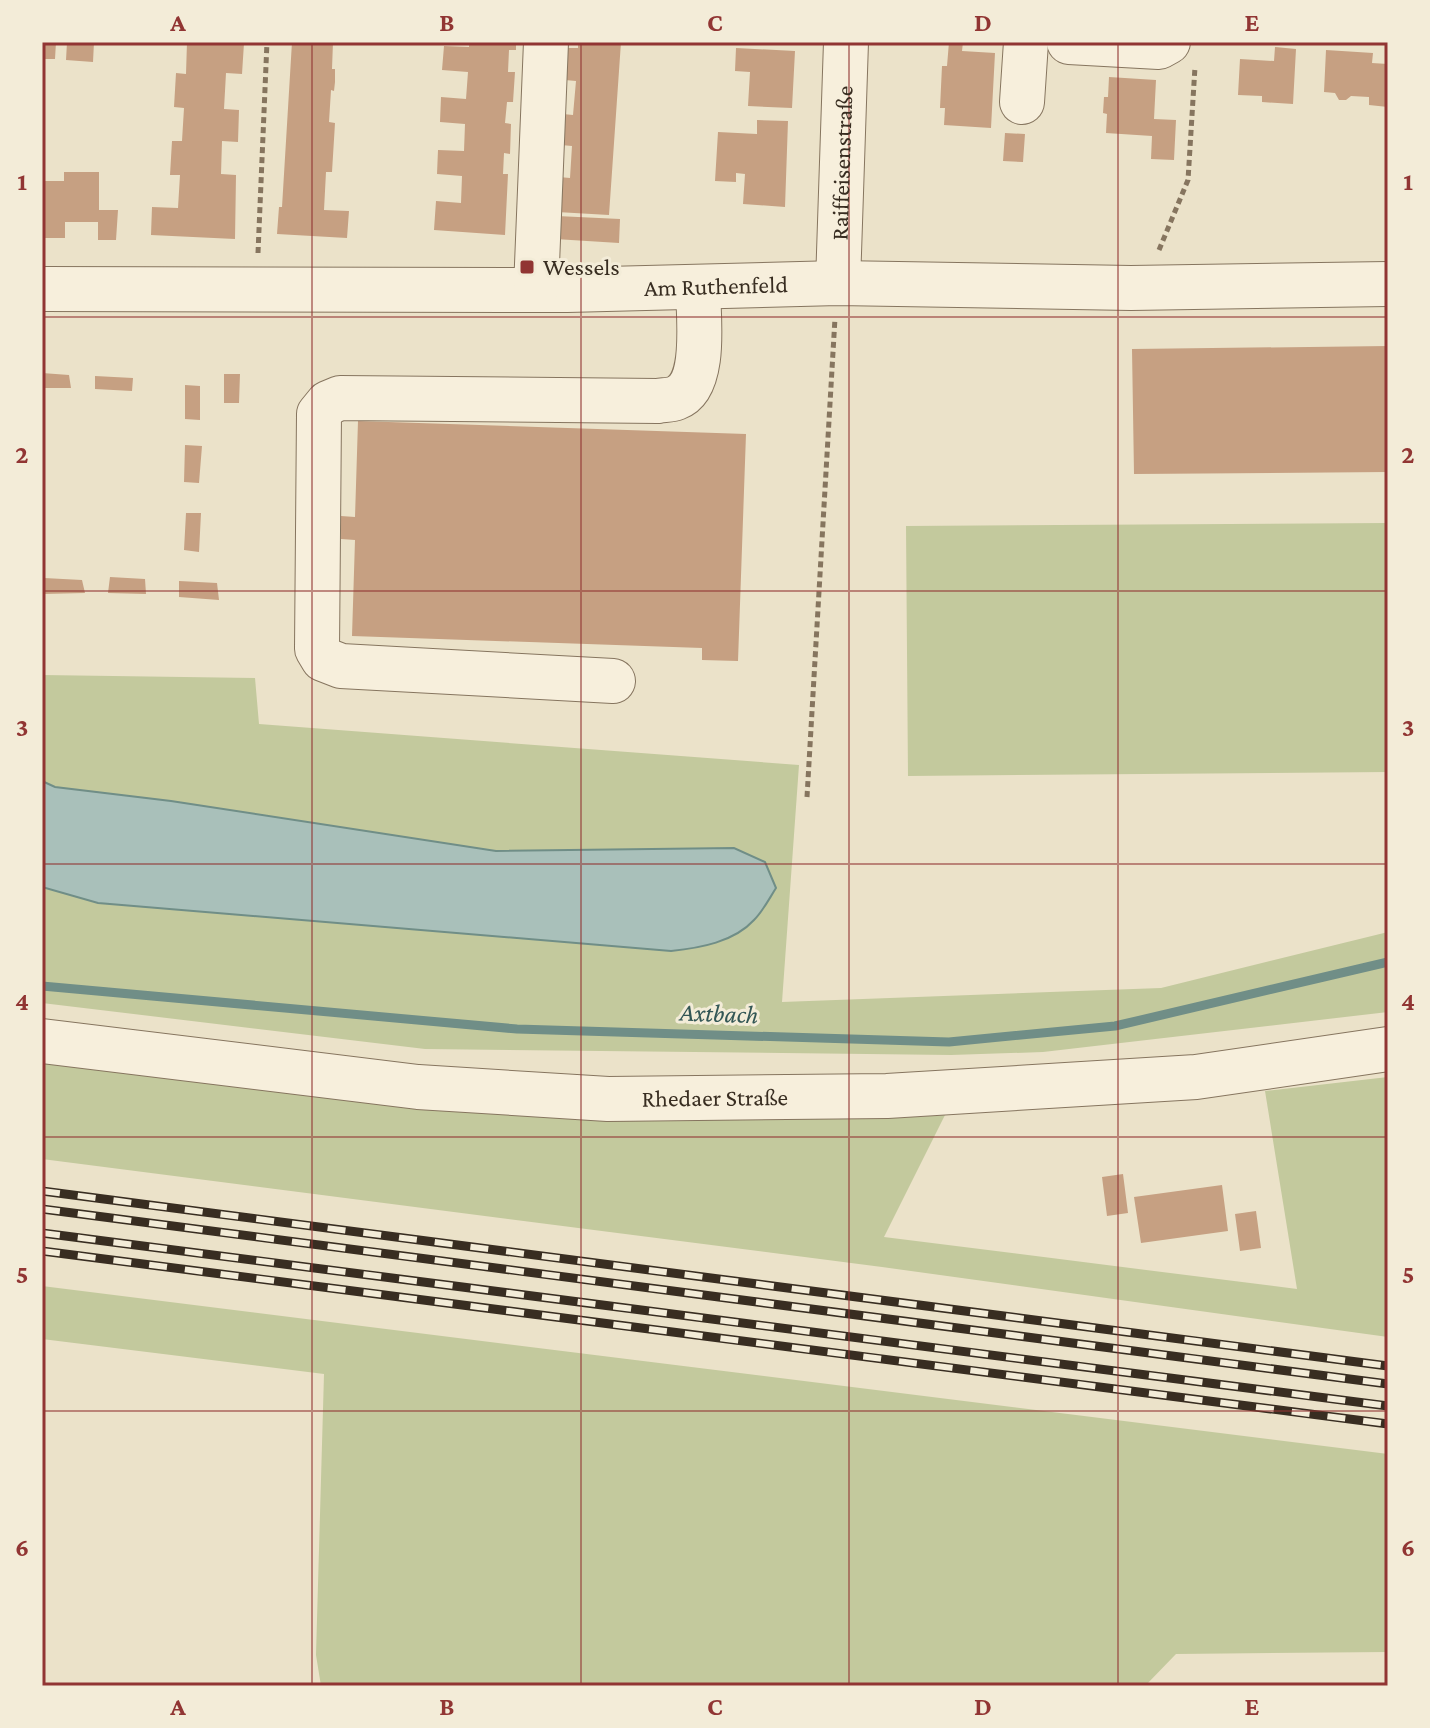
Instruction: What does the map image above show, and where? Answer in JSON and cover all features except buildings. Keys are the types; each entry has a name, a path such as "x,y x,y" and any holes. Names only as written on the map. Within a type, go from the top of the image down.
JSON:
{"street":[{"path":"536,289 546,42"},
{"name":"Raiffeisenstraße","path":"838,283 846,42"},
{"path":"1022,102 1026,42"},
{"path":"1069,42 1182,51"},
{"name":"Am Ruthenfeld","path":"42,289 536,289 838,283 1151,288 1388,284"},
{"path":"613,681 341,666 323,659 317,649 319,414 328,403 340,398 658,401 678,398 693,384 699,353 698,287"},
{"name":"Rhedaer Straße","path":"42,1041 418,1087 608,1099 887,1096 1119,1082 1196,1077 1388,1049"}],"path":[{"path":"256,289 267,42"},
{"path":"1151,288 1150,270 1188,180 1182,51"},
{"path":"807,797 838,283"}],"green space":[{"path":"1388,523 1388,772 908,776 906,526"},
{"path":"42,675 255,678 259,724 799,765 782,1002 1161,988 1388,932 1388,1012 1043,1052 951,1055 425,1049 42,1003"},
{"path":"42,1060 603,1116 894,1118 945,1115 884,1237 1297,1289 1265,1091 1388,1077 1388,1337 882,1267 42,1159"},
{"path":"42,1286 1388,1454 1388,1652 1176,1654 1145,1686 321,1686 316,1655 324,1374 42,1339"}],"water":[{"path":"42,781 55,787 171,801 496,851 734,848 765,862 776,888 763,909 737,934 705,946 671,951 98,903 42,887"}],"waterway":[{"name":"Axtbach","path":"42,986 517,1029 949,1042 1115,1026 1388,962"}],"railway":[{"path":"42,1191 1388,1366"},
{"path":"42,1209 1388,1384"},
{"path":"42,1233 1388,1406"},
{"path":"42,1251 1388,1424"}],"place":[{"name":"Wessels","path":"527,267"}]}
